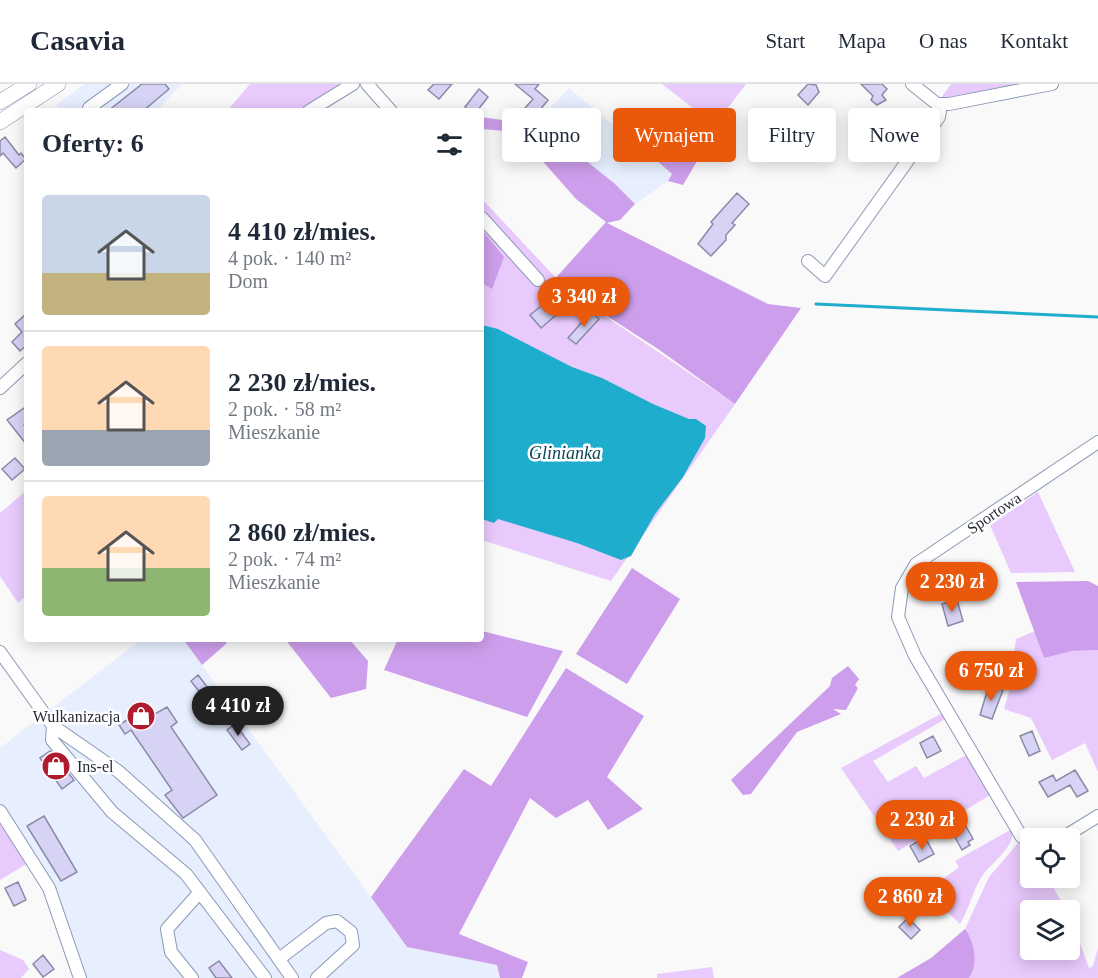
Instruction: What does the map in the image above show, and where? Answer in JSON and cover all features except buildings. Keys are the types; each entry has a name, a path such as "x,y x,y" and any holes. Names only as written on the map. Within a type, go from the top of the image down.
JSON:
{"main road":[{"path":"0,102 29,84"},
{"path":"0,122 58,84"}],"street":[{"path":"88,108 122,84"},
{"path":"314,108 353,84"},
{"path":"367,84 388,108"},
{"path":"912,84 926,97 941,104 1052,84"},
{"path":"808,261 825,276 939,117 941,104"},
{"path":"484,220 538,279"},
{"path":"0,388 24,366"},
{"name":"Sportowa","path":"1020,830 915,656 898,617 902,588 916,564 1098,442"},
{"path":"0,652 53,726 118,771 195,840 292,978"},
{"path":"53,726 52,740 112,812 186,874 265,978"},
{"path":"0,812 49,888 80,978"},
{"path":"1078,828 1098,816"},
{"path":"192,978 171,952 167,929 201,892"},
{"path":"279,959 326,923 337,921 351,932 353,945 316,978"}],"shaded area":[{"path":"85,84 182,84 160,108 58,108 56,105"},
{"path":"250,84 342,84 306,108 230,108"},
{"path":"662,84 746,84 728,108 693,108"},
{"path":"951,84 1018,84 960,98 940,99"},
{"path":"569,88 593,108 550,108"},
{"path":"601,115 613,125 613,162 658,162 672,174 668,181 635,204 614,183 587,162 601,162"},
{"path":"484,117 502,120 502,131 484,129"},
{"path":"543,162 587,162 614,183 635,204 620,220 607,223 768,304 801,308 735,404 658,349 553,281 606,222 576,199"},
{"path":"658,162 696,162 683,185 668,181 672,174"},
{"name":"Glinianka","path":"484,201 556,278 553,281 735,404 611,581 484,541 484,284 491,288 503,257 484,233"},
{"path":"484,232 504,257 492,289 484,284"},
{"path":"1038,492 1075,572 1011,573 990,525"},
{"path":"24,493 24,598 18,603 0,576 0,513"},
{"path":"632,568 680,599 627,684 576,654"},
{"path":"1088,581 1098,586 1098,650 1072,651 1044,658 1016,582"},
{"path":"484,631 563,651 527,717 384,670 397,642 484,642"},
{"path":"1035,631 1044,658 1072,651 1098,650 1098,772 1085,743 1052,760 1031,718 1004,709 1010,688 1016,639"},
{"path":"138,642 185,642 407,947 497,965 500,978 85,978 55,889 0,802 0,748"},
{"path":"185,642 227,643 202,665"},
{"path":"287,642 352,642 368,661 366,689 331,698"},
{"path":"848,666 859,679 855,685 858,688 846,710 833,709 841,714 797,732 751,794 743,795 731,780 830,686 832,678"},
{"path":"566,668 644,716 607,777 643,809 608,830 588,800 556,818 530,798 459,934 528,962 522,978 500,978 497,965 407,947 371,897 464,769 491,786"},
{"path":"944,712 947,718 873,761 888,782 916,766 924,778 968,754 992,794 898,851 841,768"},
{"path":"0,811 28,863 0,880"},
{"path":"1012,829 1013,834 1008,846 981,878 960,924 926,892 959,867 955,861"},
{"path":"1018,843 1020,844 1020,888 1054,888 1060,900 1020,900 1020,960 1080,960 1080,943 1089,968 1093,966 1098,948 1098,978 969,978 973,972 965,929 989,877"},
{"path":"965,929 971,940 975,960 969,978 897,978 931,958"},
{"path":"0,950 23,960 29,969 21,978 0,978"},
{"path":"712,967 714,978 657,978 657,974"}],"water":[{"name":"Glinianka","path":"484,326 498,329 572,367 602,378 653,404 689,419 696,419 706,426 705,438 683,477 655,514 631,556 621,560 577,543 498,519 494,523 484,520"}],"waterway":[{"path":"816,304 1098,317"}],"place":[{"name":"Wulkanizacja","path":"141,716"},
{"name":"Ins-el","path":"56,766"}]}
